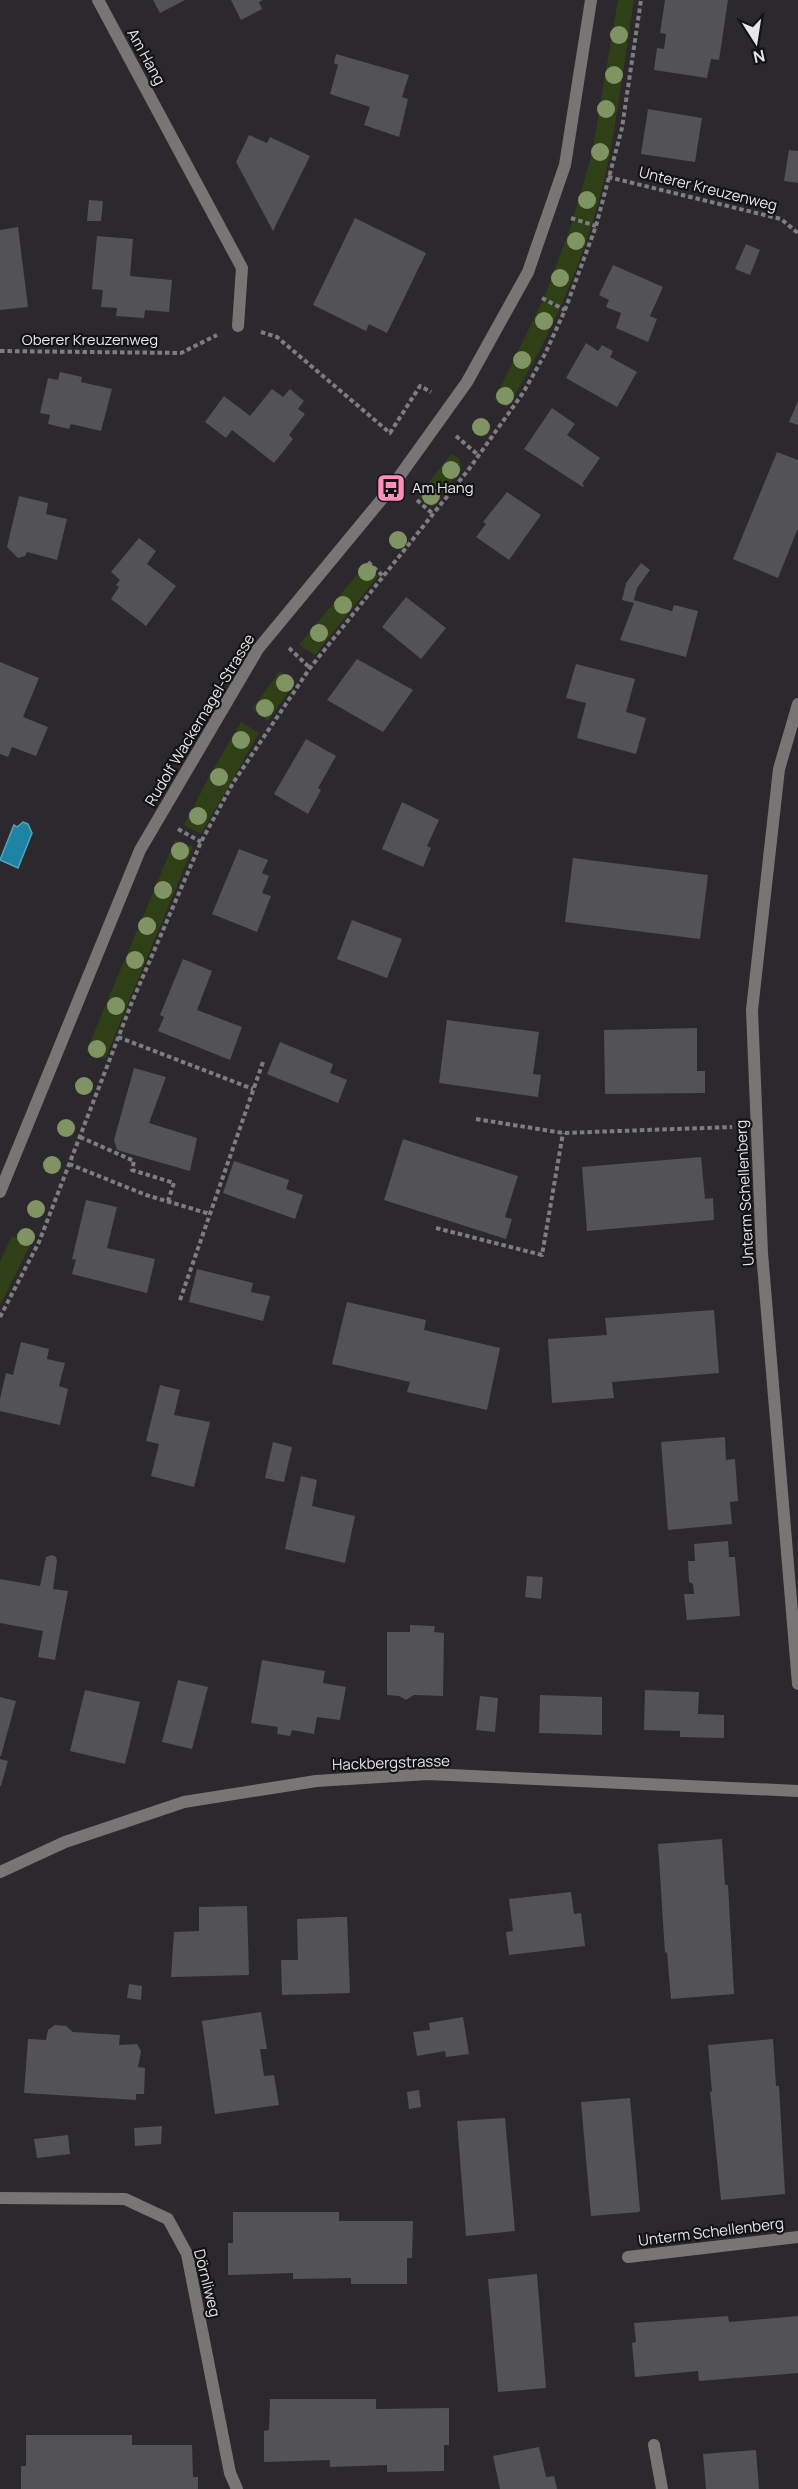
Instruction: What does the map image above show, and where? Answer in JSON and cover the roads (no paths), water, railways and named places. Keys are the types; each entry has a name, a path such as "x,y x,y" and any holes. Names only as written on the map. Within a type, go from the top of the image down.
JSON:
{"street":[{"name":"Am Hang","path":"98,0 242,268 238,326"},
{"name":"Rudolf Wackernagel-Strasse","path":"0,1192 140,850 258,649 391,488 467,382 528,272 565,165 591,0"},
{"name":"Unterm Schellenberg","path":"798,704 779,769 752,1010 762,1262 798,1684"},
{"name":"Hackbergstrasse","path":"0,1872 65,1842 184,1802 316,1781 428,1774 798,1791"},
{"name":"Dörnliweg","path":"0,2198 125,2199 168,2219 187,2254 230,2473 237,2489"},
{"name":"Unterm Schellenberg","path":"628,2257 798,2237"},
{"path":"654,2445 662,2489"}],"water":[{"path":"23,822 28,824 32,833 18,868 0,860 14,825 17,827"}],"place":[{"name":"Am Hang","path":"391,488"}]}
